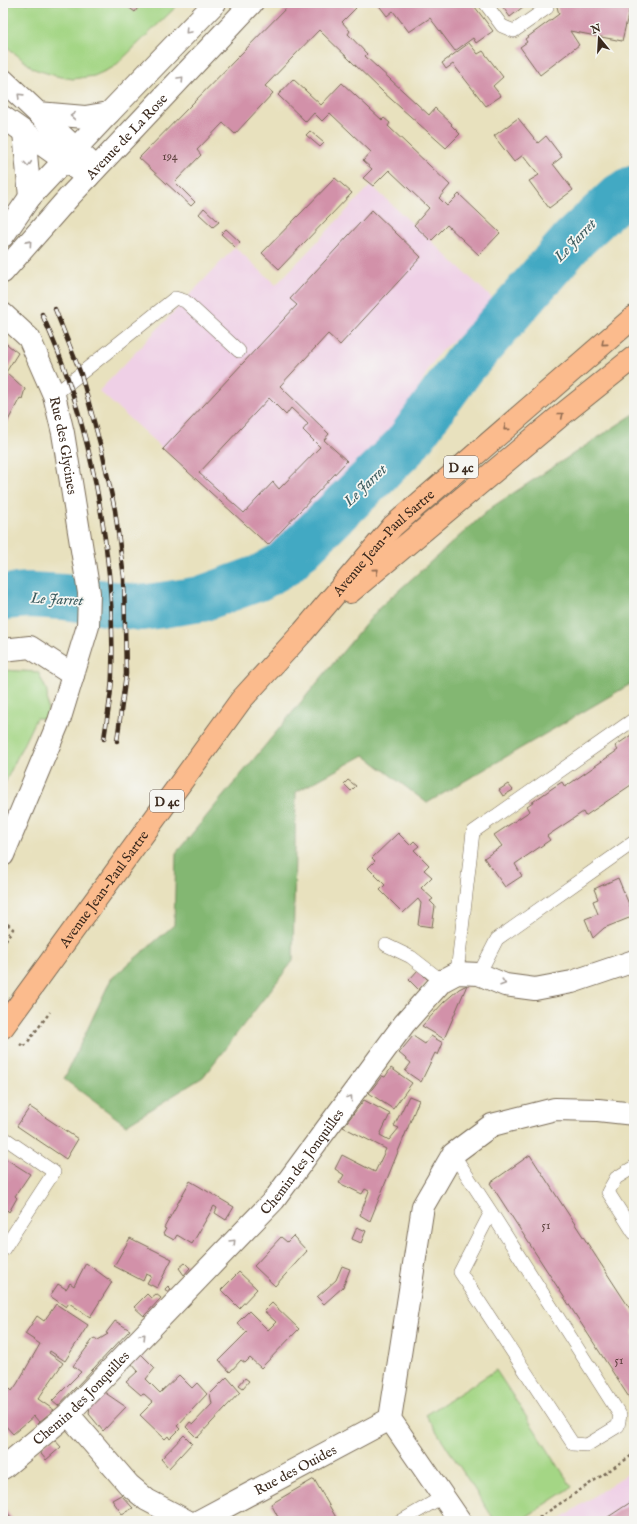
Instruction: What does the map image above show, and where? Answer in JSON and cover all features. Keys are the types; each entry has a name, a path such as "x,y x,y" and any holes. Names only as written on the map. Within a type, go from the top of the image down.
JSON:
{"main road":[{"name":"Avenue Jean-Paul Sartre","path":"3,1027 241,700 303,632 392,526 634,317"},
{"name":"Avenue Jean-Paul Sartre","path":"303,632 559,417 634,357"},
{"name":"Avenue Jean-Paul Sartre","path":"3,1032 39,976"}],"street":[{"name":"Avenue de La Rose","path":"3,236 30,197 215,3"},
{"name":"Avenue de La Rose","path":"3,272 69,196 252,3"},
{"path":"3,80 38,113 70,155"},
{"name":"Avenue de La Rose","path":"38,113 85,117 109,114"},
{"path":"3,117 24,132 70,155 92,173"},
{"path":"24,132 30,197"},
{"name":"Rue des Glycines","path":"3,314 29,338 54,396 64,433 89,593 88,626 60,721 3,855"},
{"path":"3,650 30,646 73,675"},
{"path":"449,977 479,974 505,985 535,989 572,982 634,961"},
{"name":"Chemin des Jonquilles","path":"3,1468 68,1414 274,1200 404,1024 449,977"},
{"path":"460,1521 390,1419 423,1206 453,1154 492,1125 555,1109 598,1110 634,1114"},
{"path":"68,1414 129,1485 147,1500 187,1521"},
{"name":"Rue des Ouides","path":"200,1521 390,1419"}],"lane":[{"path":"485,3 502,26 514,31 547,8"},
{"path":"54,396 175,298 185,301 239,351"},
{"path":"386,945 449,977 473,832 634,719"},
{"path":"479,974 497,939 634,842"},
{"path":"3,1137 54,1172 3,1250"},
{"path":"453,1154 491,1212 620,1415 618,1426 587,1445 573,1444 460,1272 491,1212"},
{"path":"634,1167 616,1178 608,1192 634,1233"},
{"path":"401,1521 444,1496"}],"path":[{"path":"3,920 13,929 3,944"},
{"path":"534,1521 634,1454"}],"shaded area":[{"path":"371,185 492,298 479,318 440,352 428,370 390,446 348,495 280,555 99,391 235,247 276,285"},
{"path":"634,1469 634,1521 557,1521"}],"green space":[{"path":"4,3 180,3 114,67 94,76 73,79 56,76 34,69 6,46 3,27"},
{"path":"634,414 634,682 427,803 364,755 296,792 293,961 203,1077 126,1125 64,1079 111,979 174,925 176,853 379,608 492,507"},
{"path":"3,670 38,672 47,691 48,719 36,718 3,787"},
{"path":"496,1370 572,1487 520,1521 495,1521 426,1415"}],"building":[{"path":"129,3 141,3 135,12 127,6"},
{"path":"291,3 351,3 356,8 342,22 350,31 348,34 367,54 365,56 429,115 435,108 460,134 446,148 383,92 319,30 265,86 273,93 235,134 223,123 197,150 201,155 175,182 195,202 191,206 139,158"},
{"path":"377,3 472,3 493,31 476,43 473,38 455,51 430,18 409,32 393,11 387,16"},
{"path":"500,3 528,3 510,17"},
{"path":"556,3 631,3 622,41 570,31 579,45 540,75 520,47 527,42 525,39 559,14"},
{"path":"469,43 478,54 483,51 503,77 493,86 501,96 486,106 453,64 446,69 442,63"},
{"path":"293,79 321,105 342,83 382,120 384,118 390,123 388,126 450,185 439,198 447,206 459,194 500,233 479,255 447,225 431,241 414,225 429,208 389,170 373,186 363,178 372,169 363,161 371,152 330,113 322,121 314,113 306,122 278,95"},
{"path":"518,118 538,143 546,136 562,157 553,164 573,190 549,208 529,181 539,175 523,155 514,162 494,136"},
{"path":"310,131 324,143 320,147 306,135"},
{"path":"335,178 352,193 279,269 262,253"},
{"path":"204,208 219,222 213,227 199,214"},
{"path":"372,210 421,257 340,345 328,334 280,386 329,434 324,440 347,461 268,545 163,449 297,305 290,299","holes":["269,398 286,415 291,408 308,424 303,430 320,447 279,489 273,482 244,513 199,473"]},
{"path":"226,229 240,242 235,247 221,234"},
{"path":"3,341 18,353 3,377"},
{"path":"7,373 25,389 22,399 20,398 3,430 3,380"},
{"path":"634,733 634,783 585,816 583,812 547,836 550,840 515,864 522,876 505,887 484,858 502,846 494,835 530,811 527,806 554,787 562,782 565,787 618,750 615,746"},
{"path":"348,780 356,786 351,791 344,784"},
{"path":"508,784 513,790 503,796 499,790"},
{"path":"398,833 410,845 414,841 419,846 414,850 429,865 424,870 432,877 421,888 433,899 430,901 435,906 432,927 418,925 421,903 418,899 403,913 380,890 385,885 368,868 375,861 372,858"},
{"path":"618,878 634,916 604,928 593,938 585,919 598,914 593,901 598,899 594,889"},
{"path":"418,970 428,980 419,990 409,980"},
{"path":"467,985 444,1039 422,1026 444,1002 459,989"},
{"path":"413,1036 425,1044 431,1036 443,1043 438,1055 435,1053 421,1082 405,1071 411,1063 399,1053"},
{"path":"391,1068 412,1083 393,1109 369,1093 382,1076 385,1077"},
{"path":"409,1096 419,1100 370,1221 360,1215 369,1191 365,1189 362,1194 339,1183 344,1175 335,1169 342,1155 375,1172 386,1149 343,1127 364,1100 390,1114 380,1135 389,1140 399,1128 394,1126"},
{"path":"30,1107 78,1139 66,1159 17,1126"},
{"path":"530,1155 634,1315 634,1405 490,1183"},
{"path":"3,1157 30,1174 15,1196 17,1198 9,1212 7,1210 3,1215"},
{"path":"190,1181 234,1207 226,1220 215,1213 217,1208 214,1206 192,1244 177,1235 174,1240 163,1234 166,1229 164,1228"},
{"path":"357,1227 366,1231 361,1243 352,1239"},
{"path":"293,1236 307,1251 275,1286 254,1266 281,1237 287,1242"},
{"path":"130,1238 172,1259 157,1288 147,1283 151,1276 146,1274 143,1281 114,1266"},
{"path":"86,1263 112,1282 90,1317 69,1303 66,1307 50,1296 58,1284 66,1289 70,1283 74,1286"},
{"path":"185,1263 190,1268 184,1275 179,1268"},
{"path":"342,1266 350,1269 343,1287 324,1304 317,1297 336,1280"},
{"path":"239,1272 257,1289 239,1308 221,1290"},
{"path":"168,1286 171,1289 167,1292 165,1289"},
{"path":"147,1294 151,1298 156,1294 161,1298 144,1316 134,1307"},
{"path":"272,1303 299,1329 261,1368 250,1358 245,1363 241,1360 230,1372 219,1360 247,1332 237,1323 249,1311 268,1330 276,1322 264,1311"},
{"path":"56,1304 88,1325 65,1361 50,1351 49,1353 63,1363 38,1399 54,1410 39,1422 34,1416 13,1434 3,1423 3,1398 10,1389 12,1391 17,1384 40,1344 25,1334 37,1316 44,1321"},
{"path":"115,1321 130,1330 58,1406 52,1401 81,1372 73,1366 94,1338 98,1340 108,1334 106,1333"},
{"path":"141,1354 155,1368 146,1379 160,1393 179,1375 192,1388 197,1383 207,1394 177,1426 180,1429 170,1439 168,1436 165,1439 140,1415 153,1402 144,1394 141,1395 126,1382 138,1371 131,1363"},
{"path":"227,1377 240,1392 197,1438 186,1427 190,1422 193,1424 212,1404 210,1394"},
{"path":"245,1378 249,1381 243,1388 239,1385"},
{"path":"104,1392 126,1407 103,1431 89,1414 90,1406"},
{"path":"184,1435 192,1443 169,1468 161,1459"},
{"path":"53,1438 61,1447 46,1460 38,1450"},
{"path":"314,1479 338,1521 280,1521 271,1504"},
{"path":"121,1495 133,1508 122,1514 112,1500"},
{"path":"634,1500 634,1521 602,1521"},
{"path":"3,1507 14,1521 3,1521"}],"waterway":[{"name":"Le Jarret","path":"3,597 29,595 64,597 142,608 201,599 259,578 284,564 405,446 464,365 574,239 620,196 634,188"}],"railway":[{"path":"55,309 81,374 102,451 115,510 124,577 126,674 117,741"},
{"path":"42,314 56,346 79,415 103,524 108,561 112,635 111,689 104,739"}]}
